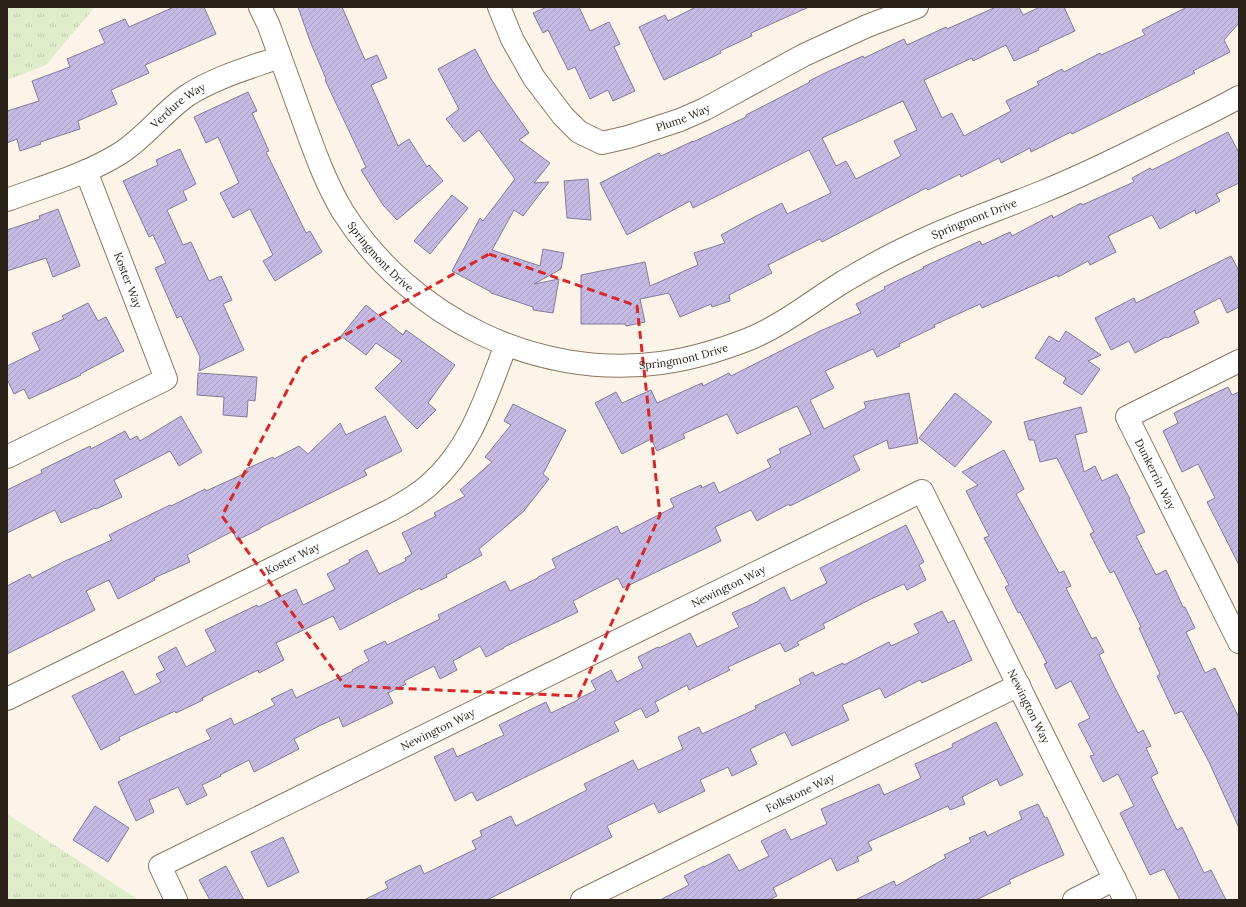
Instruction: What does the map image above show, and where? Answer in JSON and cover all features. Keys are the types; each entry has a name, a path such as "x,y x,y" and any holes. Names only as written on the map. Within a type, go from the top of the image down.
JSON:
{"street":[{"name":"Springmont Drive","path":"260,7 269,26 321,169 342,210 355,229 384,264 417,295 455,320 475,331 506,345 549,358 595,364 640,365 662,362 707,353 750,338 790,317 843,282 890,255 939,231 1041,193 1239,97"},
{"name":"Plume Way","path":"499,7 512,39 534,78 563,116 579,132 602,144 680,120 804,55 867,26 917,7"},
{"name":"Verdure Way","path":"7,200 104,163 121,153 138,140 170,108 188,95 228,75 280,57"},
{"name":"Koster Way","path":"7,457 166,379 86,171"},
{"name":"Koster Way","path":"7,699 391,510 410,499 428,486 444,471 470,435 506,345"},
{"name":"Dunkerrin Way","path":"1239,361 1127,417 1239,642"},
{"name":"Newington Way","path":"176,900 160,866 922,491 1125,900"},
{"name":"Folkstone Way","path":"582,900 1019,685"},
{"path":"1074,900 1115,880"}],"highlighted area":[{"path":"489,254 637,306 660,515 579,696 345,686 222,516 304,358"}],"green space":[{"path":"7,7 95,7 46,65 7,80"},
{"path":"7,814 139,900 7,900"}],"building":[{"path":"174,7 204,7 216,34 145,65 149,73 111,90 117,104 78,121 80,129 40,142 41,144 20,151 17,139 7,143 7,111 39,101 32,81 70,67 67,59 105,43 99,30 125,19 129,27"},
{"path":"298,7 342,7 365,60 377,55 387,78 371,85 398,146 409,139 427,167 429,165 443,181 397,220 383,205 361,170 366,167 325,80 326,79"},
{"path":"547,7 579,7 590,31 609,22 620,44 614,47 635,91 613,101 608,90 590,99 575,67 568,70 548,30 543,33 533,13"},
{"path":"696,7 809,7 751,33 752,36 720,51 721,53 664,80 639,27 665,15 668,21"},
{"path":"996,7 1019,7 1023,15 1040,7 1064,7 1075,31 1014,61 1006,45 973,61 972,58 924,80 942,118 952,113 964,136 1011,111 1006,101 1039,85 1037,82 1062,69 1064,72 1100,53 1101,55 1145,35 1142,30 1187,7 1239,7 1239,23 1224,40 1230,52 1193,71 1195,73 1072,134 1071,132 1031,152 1030,148 1001,163 999,158 961,177 960,174 928,190 926,188 822,242 820,239 768,265 772,273 729,295 730,301 712,307 711,304 680,317 669,293 640,299 645,322 626,326 625,324 581,324 581,275 645,262 650,286 698,265 694,253 725,243 721,235 756,216 782,203 787,214 831,193 809,150 693,208 690,201 627,235 600,183 659,153 661,156 746,117 746,115 810,82 809,81 863,56 864,58 904,39 907,45 946,27 947,29","holes":["903,101 917,130 894,141 901,156 856,179 846,161 836,166 822,138"]},
{"path":"475,49 491,79 529,133 519,140 550,163 534,183 549,182 523,216 514,210 492,250 540,266 543,249 564,253 561,269 534,284 559,279 553,313 533,310 533,307 491,293 452,271 480,218 483,221 515,179 479,130 464,142 446,119 459,109 438,69"},
{"path":"248,92 257,111 252,113 269,151 266,152 306,233 310,231 322,252 275,281 263,261 273,255 250,209 233,218 220,193 239,183 218,137 206,143 194,117"},
{"path":"1228,132 1239,153 1239,183 1216,194 1220,201 1196,214 1195,210 1160,229 1152,215 1108,236 1116,252 1090,265 1088,261 1058,277 1057,275 982,308 980,304 934,325 935,327 899,344 900,346 877,357 873,349 825,371 834,388 810,400 824,429 866,408 864,402 909,393 918,443 889,449 887,440 853,456 860,470 814,494 790,506 789,504 757,521 751,510 715,527 721,541 623,588 618,578 573,601 578,612 486,657 480,646 453,661 457,670 440,679 434,666 404,681 406,684 388,693 393,703 343,727 339,717 321,725 294,739 299,749 254,772 249,760 202,785 207,795 187,805 178,787 149,800 154,812 136,821 118,782 211,739 206,730 231,718 234,725 275,705 271,699 292,689 296,698 353,671 352,670 369,661 364,651 385,641 387,645 440,619 438,615 505,581 510,591 538,578 556,568 552,559 617,526 621,534 674,507 670,499 701,485 702,488 714,482 719,493 771,467 767,460 781,453 779,449 811,434 797,406 737,434 727,414 683,434 685,438 657,451 651,439 622,454 595,403 616,392 622,403 651,390 657,403 702,383 703,386 729,373 731,376 818,332 861,313 856,304 885,289 884,287 924,268 923,267 980,241 982,245 1010,232 1012,236 1052,215 1053,218 1081,203 1082,205 1134,182 1132,178 1150,168 1152,170"},
{"path":"180,149 196,184 183,191 187,200 167,210 183,245 191,242 209,281 221,276 232,300 223,304 244,350 199,371 200,357 181,316 177,318 155,268 166,263 153,235 149,237 123,181 158,165 156,160"},
{"path":"588,179 591,220 567,218 564,181"},
{"path":"452,195 468,208 430,254 414,241"},
{"path":"58,209 80,266 53,277 46,258 7,271 7,230 40,219 39,216"},
{"path":"1231,256 1239,271 1239,307 1227,313 1220,298 1194,311 1199,323 1167,338 1166,337 1135,353 1129,341 1111,350 1095,318 1134,298 1136,303"},
{"path":"88,303 98,321 106,317 124,351 80,374 81,375 29,399 24,389 14,394 7,379 7,366 40,350 32,333 64,319 62,316"},
{"path":"366,305 403,335 406,330 455,365 428,403 436,410 417,429 375,388 402,361 376,343 366,355 341,336"},
{"path":"1066,331 1101,355 1088,361 1100,369 1082,395 1063,383 1066,378 1035,358 1049,336 1059,342"},
{"path":"198,373 257,377 255,401 248,400 247,417 223,415 224,397 197,395"},
{"path":"1228,387 1232,395 1239,392 1239,565 1207,502 1215,498 1198,464 1182,472 1163,431 1178,423 1174,413"},
{"path":"955,393 992,422 955,467 919,438"},
{"path":"513,404 566,430 543,474 549,479 523,512 479,549 482,555 446,575 447,577 421,590 420,588 340,630 333,616 276,643 284,660 259,673 258,670 202,698 203,700 176,713 175,711 119,737 120,740 101,750 72,696 123,671 135,695 161,682 156,674 165,670 158,657 176,647 186,667 216,651 205,630 257,605 258,607 296,589 303,605 335,589 327,574 350,562 349,560 367,550 379,574 406,561 405,558 412,554 402,533 436,516 434,513 465,496 460,490 492,462 485,457 511,425 504,421"},
{"path":"1081,407 1087,432 1075,435 1084,472 1095,466 1102,481 1117,474 1145,532 1136,536 1156,575 1166,570 1183,607 1185,607 1195,628 1186,632 1205,673 1215,668 1239,718 1239,828 1209,762 1182,711 1175,714 1157,676 1160,674 1139,628 1141,627 1114,571 1110,573 1090,534 1094,532 1057,458 1040,462 1034,440 1029,440 1024,422"},
{"path":"181,416 202,452 179,466 170,451 114,480 122,497 61,523 55,510 7,533 7,490 42,473 41,470 90,446 91,449 125,431 130,440 137,436 140,441"},
{"path":"385,416 402,451 364,470 367,475 237,540 233,531 187,555 190,562 154,578 155,580 118,599 109,580 86,591 95,610 7,654 7,586 30,574 32,578 112,540 109,535 205,489 206,491 248,472 246,469 273,457 274,459 299,446 308,454 340,423 346,435"},
{"path":"1004,450 1024,489 1016,494 1059,573 1064,571 1071,586 1066,588 1092,639 1096,637 1104,652 1099,655 1112,682 1138,733 1143,730 1151,746 1146,748 1158,773 1151,777 1177,830 1182,827 1204,873 1211,870 1226,900 1180,900 1164,869 1150,875 1120,813 1134,806 1118,774 1103,782 1090,756 1094,755 1078,724 1090,718 1071,681 1056,689 1044,664 1047,663 1005,587 1009,585 984,538 989,536 966,491 978,485 962,472"},
{"path":"906,525 924,562 919,565 926,580 907,590 904,584 869,600 823,624 825,628 797,642 799,645 785,652 780,643 728,667 730,670 689,690 687,685 655,702 659,711 646,718 641,708 614,722 619,731 477,801 472,792 455,801 434,757 453,748 457,757 504,735 499,725 546,702 551,713 578,700 596,690 591,681 611,670 617,682 643,668 638,657 690,633 697,647 739,627 732,613 759,601 784,587 791,601 827,583 820,568"},
{"path":"942,611 948,623 954,620 972,660 922,683 920,680 885,698 880,688 842,705 849,720 792,746 785,732 750,749 757,764 732,776 728,767 700,780 705,791 659,813 654,803 607,826 612,837 487,900 364,900 388,888 385,882 420,865 424,874 476,849 472,841 482,836 480,831 511,816 516,826 587,790 584,784 633,760 638,770 683,749 678,737 699,727 702,734 756,709 755,706 801,684 799,679 813,672 815,676 843,663 844,665 889,642 891,646 919,633 914,624"},
{"path":"996,722 1023,775 1000,786 997,779 962,797 965,804 950,810 948,806 868,842 872,850 857,857 859,861 837,871 831,858 773,888 777,896 769,900 660,900 689,885 684,876 729,854 739,871 769,856 761,841 785,829 791,840 827,824 821,809 879,784 884,795 921,778 915,764 953,747 952,744"},
{"path":"1038,804 1045,818 1047,817 1064,855 1009,880 1011,883 976,900 855,900 894,881 896,886 946,858 944,855 971,842 969,838 985,831 987,836 1022,819 1019,812"},
{"path":"95,806 129,828 108,862 73,840"},
{"path":"283,837 299,872 268,887 251,852"},
{"path":"226,866 244,900 210,900 199,880"}]}
